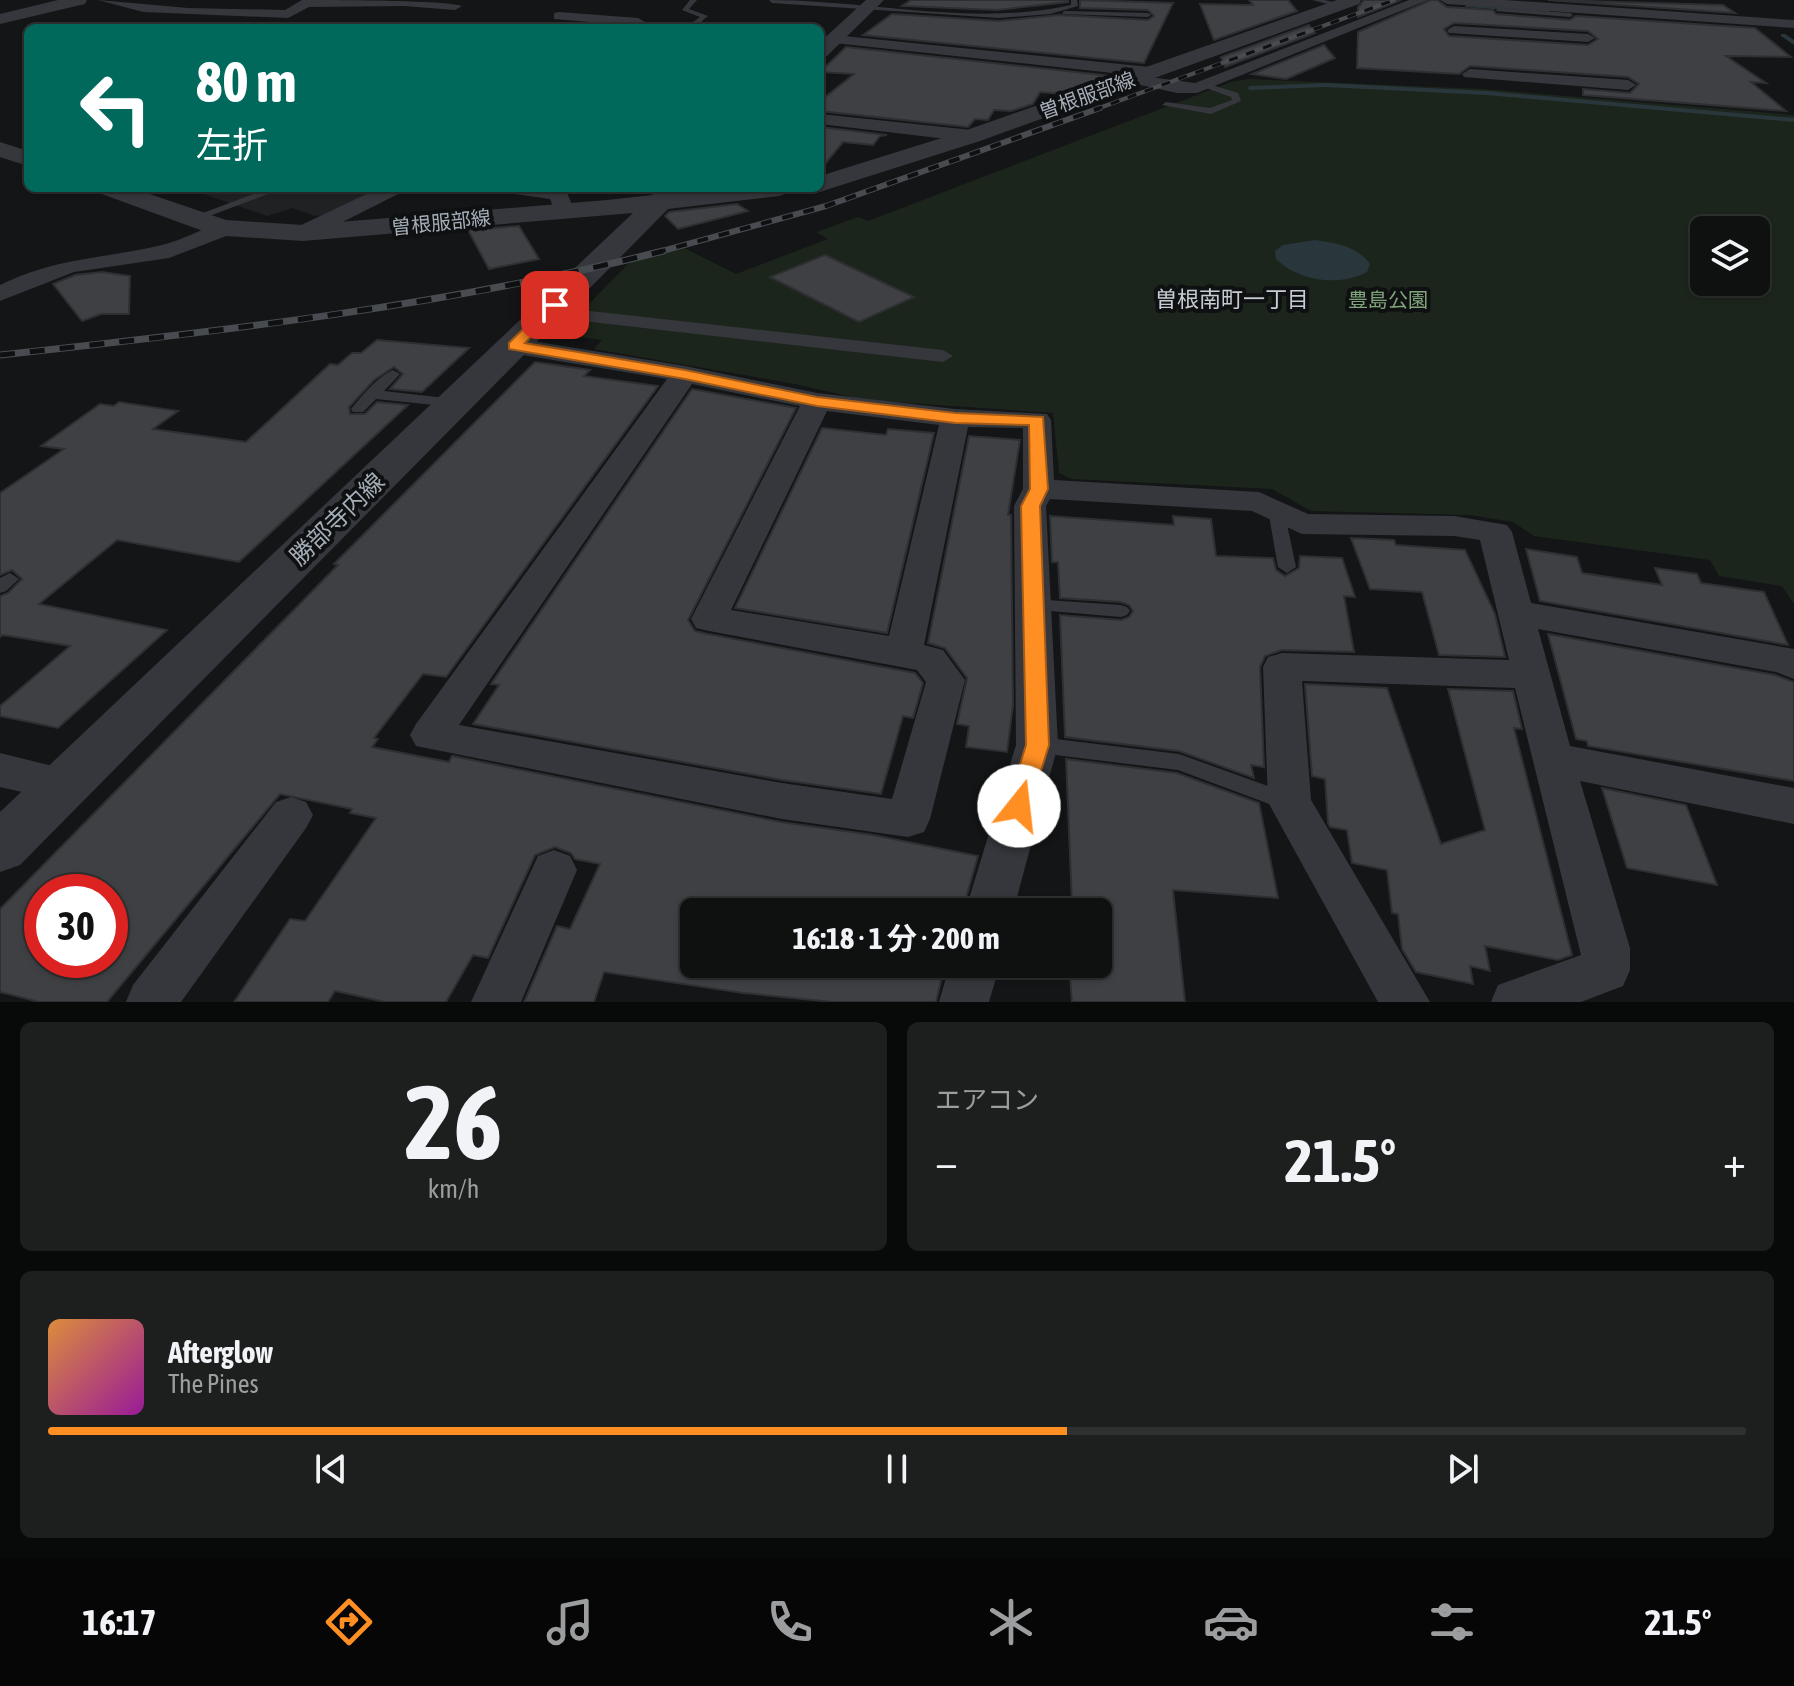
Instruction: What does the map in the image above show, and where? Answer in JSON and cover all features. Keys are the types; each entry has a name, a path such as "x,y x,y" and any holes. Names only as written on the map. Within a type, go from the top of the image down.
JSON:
{"street":[{"path":"0,19 79,0"},
{"path":"105,0 143,8 188,12 288,14 309,2 460,3"},
{"path":"584,0 554,19 638,23"},
{"path":"826,45 1141,76 1177,88 1206,85 1421,0"},
{"path":"1628,85 1469,69 1446,0 1567,12 1623,12 1790,25"},
{"path":"1609,0 1623,12"},
{"name":"曽根服部線","path":"824,183 972,136 1346,2"},
{"path":"438,18 460,3"},
{"path":"826,45 871,5"},
{"path":"1760,7 1790,25"},
{"path":"1567,12 1640,100"},
{"path":"1454,30 1598,50"},
{"path":"824,119 972,136"},
{"path":"0,149 24,170"},
{"name":"曽根服部線","path":"119,192 226,228 303,233 563,210 666,195 714,192"},
{"path":"303,233 387,192"},
{"path":"544,192 559,194 563,210"},
{"name":"勝部寺内線","path":"0,848 666,195"},
{"path":"0,294 32,278 70,266 169,251 226,228"},
{"path":"572,315 943,356"},
{"path":"514,346 685,374 817,401 955,418 1037,420 1039,489 1030,506 1037,745 993,898"},
{"path":"685,374 430,735 782,801 908,819 946,680 930,660 904,652 709,619 817,401"},
{"path":"904,652 955,418"},
{"path":"1039,489 1259,502 1302,524 1454,526 1495,532 1553,759 1606,948 1605,970 1516,1002"},
{"path":"1516,613 1786,660 1794,665"},
{"path":"1405,1002 1290,802 1282,667 1531,675"},
{"path":"1553,759 1794,806"},
{"path":"0,770 66,785"},
{"path":"151,1002 291,815"},
{"path":"496,1002 554,870"},
{"path":"964,1002 971,978"}],"lane":[{"path":"694,0 685,10 705,16 694,24"},
{"path":"1054,12 1075,6 1074,0"},
{"path":"1315,0 1346,2"},
{"path":"772,1 998,14 1148,15"},
{"path":"1498,10 1567,12"},
{"path":"1166,105 1211,111 1237,101 1235,95 1225,89 1206,85"},
{"path":"192,219 268,192"},
{"path":"358,409 393,374"},
{"path":"372,394 456,403"},
{"path":"1276,510 1287,567"},
{"path":"1032,605 1121,611"},
{"path":"1037,745 1179,762 1290,802"}],"shaded area":[{"path":"198,192 377,192 328,215 315,216 292,208 267,216"},
{"path":"1315,240 1338,244 1359,253 1370,264 1367,272 1344,279 1319,279 1296,272 1276,259 1275,251 1283,245"}],"green space":[{"name":"豊島公園","path":"1249,79 1483,89 1794,115 1794,604 1782,586 1719,576 1710,560 1534,536 1513,522 1470,515 1311,511 1272,489 1072,479 1059,473 1053,413 865,400 795,384 594,349 602,340 571,336 583,325 570,323 633,259 682,247 736,274 828,239 816,232 858,217 868,221 1231,82"}],"building":[{"path":"911,0 1068,2 997,10 902,6"},
{"path":"1080,0 1173,3 1144,63 863,35 892,14 999,21 1059,15 1148,20 1154,16 1148,10 1080,8"},
{"path":"1249,0 1288,0 1297,11 1214,40 1200,4 1253,5"},
{"path":"1364,0 1401,0 1358,17 1358,7"},
{"path":"1431,0 1437,0 1447,7 1493,10 1496,14 1755,28 1791,57 1726,56 1766,83 1751,82 1786,111 1583,95 1583,89 1630,93 1639,84 1628,77 1470,66 1459,74 1357,68 1358,32","holes":["1454,23 1588,31 1598,39 1588,45 1449,36 1444,29"]},
{"path":"1548,0 1723,5 1735,13"},
{"path":"1309,25 1315,33 1225,67 1221,57"},
{"path":"1324,45 1335,58 1286,79 1252,74"},
{"path":"846,47 1112,76 1061,94 1040,92 1033,104 1011,111 994,110 988,120 975,119 968,127 824,111 824,98 854,74 824,72 824,68"},
{"path":"824,127 887,135 880,136 873,145 843,142 824,165"},
{"path":"737,204 748,211 678,229 665,216 669,212"},
{"path":"519,226 539,259 489,269 468,230"},
{"path":"825,255 914,297 859,322 770,277"},
{"path":"102,272 130,276 129,314 101,314 82,321 53,284 75,275"},
{"path":"377,340 469,348 422,392 390,389 403,374 394,367 374,380 349,407 350,414 365,414 377,402 408,405 239,562 117,540 39,604 167,630 58,728 0,716 0,706 70,646 0,637 0,596 8,593 22,579 12,570 0,575 0,493 64,449 41,446 100,404 114,406 119,402 178,411 153,429 246,442 330,364 338,365 352,353 361,353"},
{"path":"535,362 590,370 584,376 658,386 446,677 423,674 374,738 378,739 372,747 449,762 452,756 781,822 873,835 978,856 966,898 680,898 680,978 942,978 936,1002 833,1002 743,993 604,972 594,1002 524,1002 557,926 570,929 600,864 575,859 571,853 555,847 535,855 488,958 473,955 446,1002 385,1002 335,991 328,1002 234,1002 290,919 305,921 376,818 350,813 352,809 280,794 128,977 128,874 34,874 338,565 334,564"},
{"path":"692,389 796,408 688,620 695,631 915,673 923,683 913,718 903,716 881,794 782,780 473,724 499,685 491,684"},
{"path":"822,428 886,435 888,429 934,433 887,633 735,608"},
{"path":"969,436 1020,440 1008,515 1011,515 1013,705 1007,752 966,747 969,726 957,724 967,678 945,648 928,643"},
{"path":"1050,516 1174,525 1173,516 1211,519 1216,556 1273,558 1276,570 1285,576 1299,568 1300,556 1342,558 1355,597 1344,596 1354,652 1282,650 1265,656 1260,667 1264,767 1251,765 1254,778 1179,751 1065,737 1060,615 1121,620 1133,611 1121,602 1060,598 1058,562 1052,562"},
{"path":"1351,538 1394,540 1396,545 1465,550 1495,614 1505,657 1439,655 1422,592 1370,589"},
{"path":"1526,549 1577,557 1582,573 1662,585 1655,568 1697,574 1701,583 1764,592 1788,645 1540,601"},
{"path":"1548,634 1775,675 1794,682 1794,781 1588,746 1587,741 1576,739"},
{"path":"1305,684 1387,688 1441,844 1485,830 1448,689 1513,691 1522,729 1514,728 1572,955 1558,960 1485,946 1490,971 1470,966 1473,984 1416,972 1402,949 1398,914 1392,913 1387,870 1352,863 1347,830 1330,827 1328,823 1325,779 1312,776"},
{"path":"1066,759 1177,773 1259,803 1278,898 1173,890 1185,1002 1072,1002 1070,978 1112,978 1112,898 1072,898"},
{"path":"1602,788 1686,805 1717,885 1627,868"},
{"path":"24,885 24,978 127,978 107,1002 39,1002 0,992 0,909"}],"waterway":[{"path":"1467,6 1547,11"},
{"path":"1783,35 1794,43"},
{"path":"1250,88 1326,85 1487,93 1794,120"}],"railway":[{"path":"1094,110 1394,0"},
{"path":"658,252 826,206 1100,108"},
{"path":"658,252 663,251"},
{"path":"0,355 333,315 499,287 658,252"}],"district":[{"name":"曽根南町一丁目","path":"1232,299"}],"route":[{"path":"555,305 514,346 685,374 817,401 955,418 1037,420 1039,489 1030,506 1037,745 1019,806"}]}
